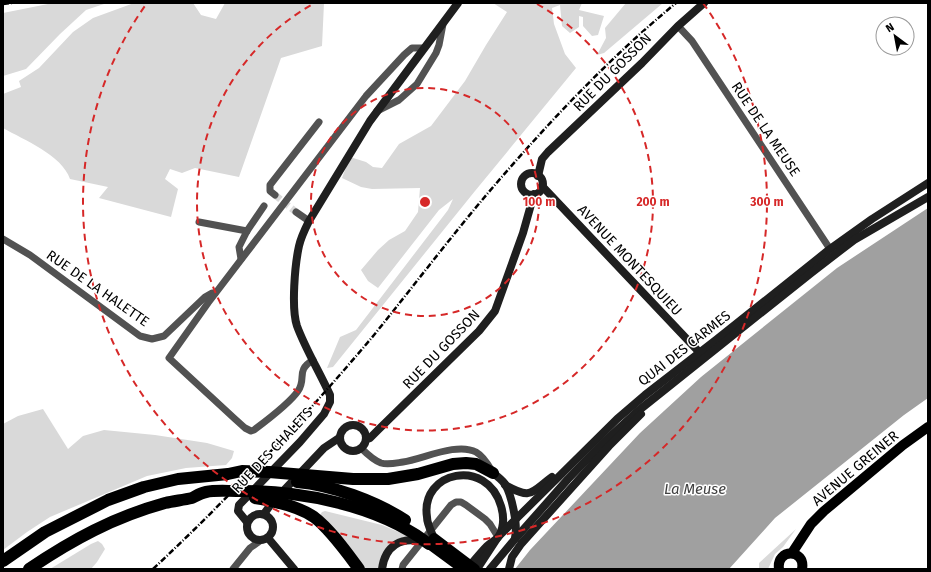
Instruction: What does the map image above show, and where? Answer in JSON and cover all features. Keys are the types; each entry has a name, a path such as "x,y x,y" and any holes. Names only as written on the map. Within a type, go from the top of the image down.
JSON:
{"highway":[{"path":"3,561 45,532 108,500 144,487 178,479 228,474 242,471 352,479 388,479 418,474 453,464 466,463 476,464 493,473"},
{"path":"228,474 301,482 341,491 386,510 431,541"},
{"path":"192,498 205,492 248,491 332,500 421,533"},
{"path":"29,569 55,551 88,532 117,519 165,503 192,498 252,498 268,500 291,507 314,518 325,527 359,569"}],"main road":[{"name":"RUE DES CHALETS","path":"247,522 238,511 239,505 300,442 324,414 330,402 330,395 297,326 295,309 298,254 303,234 309,221 376,111 458,3"},
{"name":"RUE DU GOSSON","path":"538,176 542,159 548,152 642,64 678,26 704,3"},
{"path":"534,194 526,193 523,190 521,183 527,174 531,173 538,176 542,182 542,186"},
{"name":"QUAI DES CARMES","path":"478,567 498,537 617,419 639,400 830,249 866,222 928,182"},
{"name":"RUE DU GOSSON","path":"366,439 370,438 479,331 495,311 523,233 534,194 541,190 542,186"},
{"name":"AVENUE MONTESQUIEU","path":"542,186 700,353"},
{"name":"QUAI DES CARMES","path":"490,569 515,539 603,442 625,422 810,273 854,240 928,196"},
{"path":"509,569 512,557 521,544 609,446 659,398 667,387"},
{"path":"264,514 271,504 324,448 339,438 345,427 353,424 357,425 364,430 366,439 361,448 352,451 347,450 342,445 339,438"},
{"name":"AVENUE GREINER","path":"801,562 803,535 811,524 903,445 928,427"},
{"path":"493,473 505,485 518,492 527,494 534,491 576,460"},
{"path":"382,569 384,558 391,548 421,533 426,517 427,506 434,490 440,483 451,477 470,475 482,480 490,486 499,499 504,518 498,537 479,553 467,569"},
{"path":"505,485 516,519 517,530 515,539"},
{"path":"256,514 264,514 268,516 273,525 273,530 264,539 256,540 250,536 247,530 247,522 256,514"},
{"path":"264,539 294,569"},
{"path":"431,541 461,564 478,567"},
{"path":"778,568 778,563 782,557 788,554 801,562"}],"street":[{"name":"RUE DES CHALETS","path":"376,111 399,100 417,84 436,53 443,23"},
{"name":"RUE DE LA MEUSE","path":"678,26 692,41 830,249"},
{"path":"313,360 304,367 298,391 254,430 249,430 169,358 241,259 366,96 412,48 424,48"},
{"path":"275,195 270,191 270,185 319,122"},
{"path":"241,259 239,247 247,231 264,206"},
{"path":"296,212 309,221"},
{"path":"199,222 247,231"},
{"name":"RUE DE LA HALETTE","path":"3,239 19,248 140,336 152,339 164,336 205,297 212,293 216,293"},
{"path":"361,448 376,460 390,464 410,461 456,450 469,450 476,452 493,473"},
{"path":"402,569 403,565 451,505 456,502 461,502 485,519 498,537"},
{"path":"233,569 250,548 264,539"}],"shaded area":[{"path":"53,3 107,3 86,10 26,69 3,76 3,13"},
{"path":"134,3 193,3 201,15 216,19 225,3 324,3 322,46 281,58 239,177 195,168 182,173 170,169 165,179 178,189 171,217 99,198 108,187 70,179 66,170 51,155 3,128 3,94 21,87 19,81 39,68 73,32 93,18"},
{"path":"493,3 582,3 579,10 604,16 598,35 592,36 583,26 583,17 579,16 579,27 570,33 562,26 560,5 552,8 554,24 565,54 576,68 333,367 327,368 340,337 356,330 448,210 453,199 439,210 378,288 368,281 361,270 378,250 389,240 405,231 418,212 420,188 372,189 361,187 342,178 350,157 366,162 373,167 382,168 399,144 431,126 465,81 507,12"},
{"path":"626,3 663,3 604,53 597,55 606,38 605,28"},
{"path":"43,409 68,449 83,436 104,430 155,435 207,443 234,451 232,458 226,465 186,468 147,476 50,517 3,550 3,424 18,416"},
{"path":"325,511 382,525 408,536 401,538 379,569 366,569 320,515"},
{"path":"796,529 783,547 775,554 768,569 759,569 759,563"},
{"path":"98,541 105,549 91,569 50,569 91,544"}],"water":[{"name":"La Meuse","path":"928,208 928,398 904,415 775,518 729,569 515,569 530,550 640,433 701,377 837,268"}],"tunnel":[{"path":"275,195 296,212"}],"railway":[{"path":"3,4 12,3"},
{"path":"153,569 239,485 321,396 374,335 488,193 555,118 601,70 676,3"}]}
